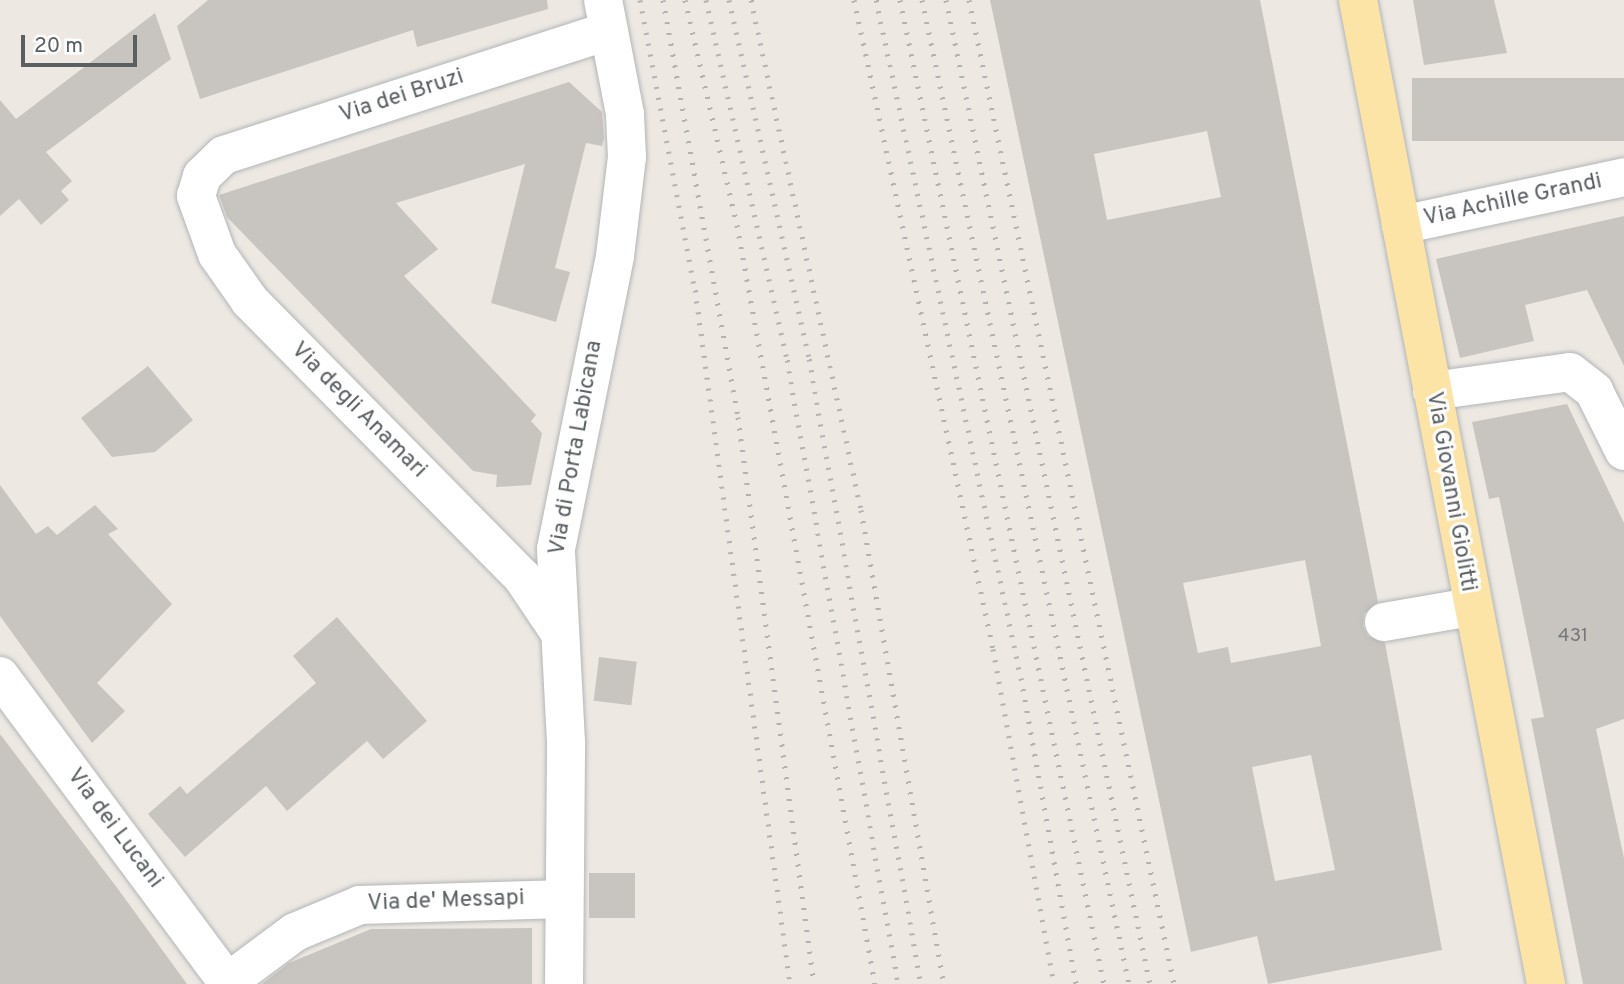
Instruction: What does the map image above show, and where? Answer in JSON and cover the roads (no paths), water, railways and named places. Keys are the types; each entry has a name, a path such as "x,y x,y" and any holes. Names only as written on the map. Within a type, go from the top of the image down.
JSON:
{"main road":[{"name":"Via Giovanni Giolitti","path":"1358,0 1471,607 1546,984"}],"street":[{"name":"Via dei Bruzi","path":"202,176 237,150 606,16"},
{"name":"Via di Porta Labicana","path":"564,984 566,752 557,629 559,522 626,178 625,114 606,16"},
{"name":"Via degli Anamari","path":"202,176 196,196 200,216 237,286 522,577 557,629"},
{"name":"Via Achille Grandi","path":"1401,225 1624,177"},
{"path":"1432,391 1570,372 1594,391 1624,450"},
{"path":"1384,622 1471,607"},
{"name":"Via dei Lucani","path":"0,676 226,983"},
{"name":"Via de' Messapi","path":"226,983 295,932 360,905 564,898"}],"railway":[{"path":"640,0 695,290 790,984"},
{"path":"663,0 738,417 814,984"},
{"path":"685,0 737,225 875,984"},
{"path":"706,0 787,360 898,984"},
{"path":"729,0 809,359 921,984"},
{"path":"751,0 861,510 944,984"},
{"path":"854,0 993,649 1054,984"},
{"path":"876,0 1021,678 1076,984"},
{"path":"900,0 1104,984"},
{"path":"922,0 1129,984"},
{"path":"946,0 1150,984"},
{"path":"969,0 1174,984"}]}
